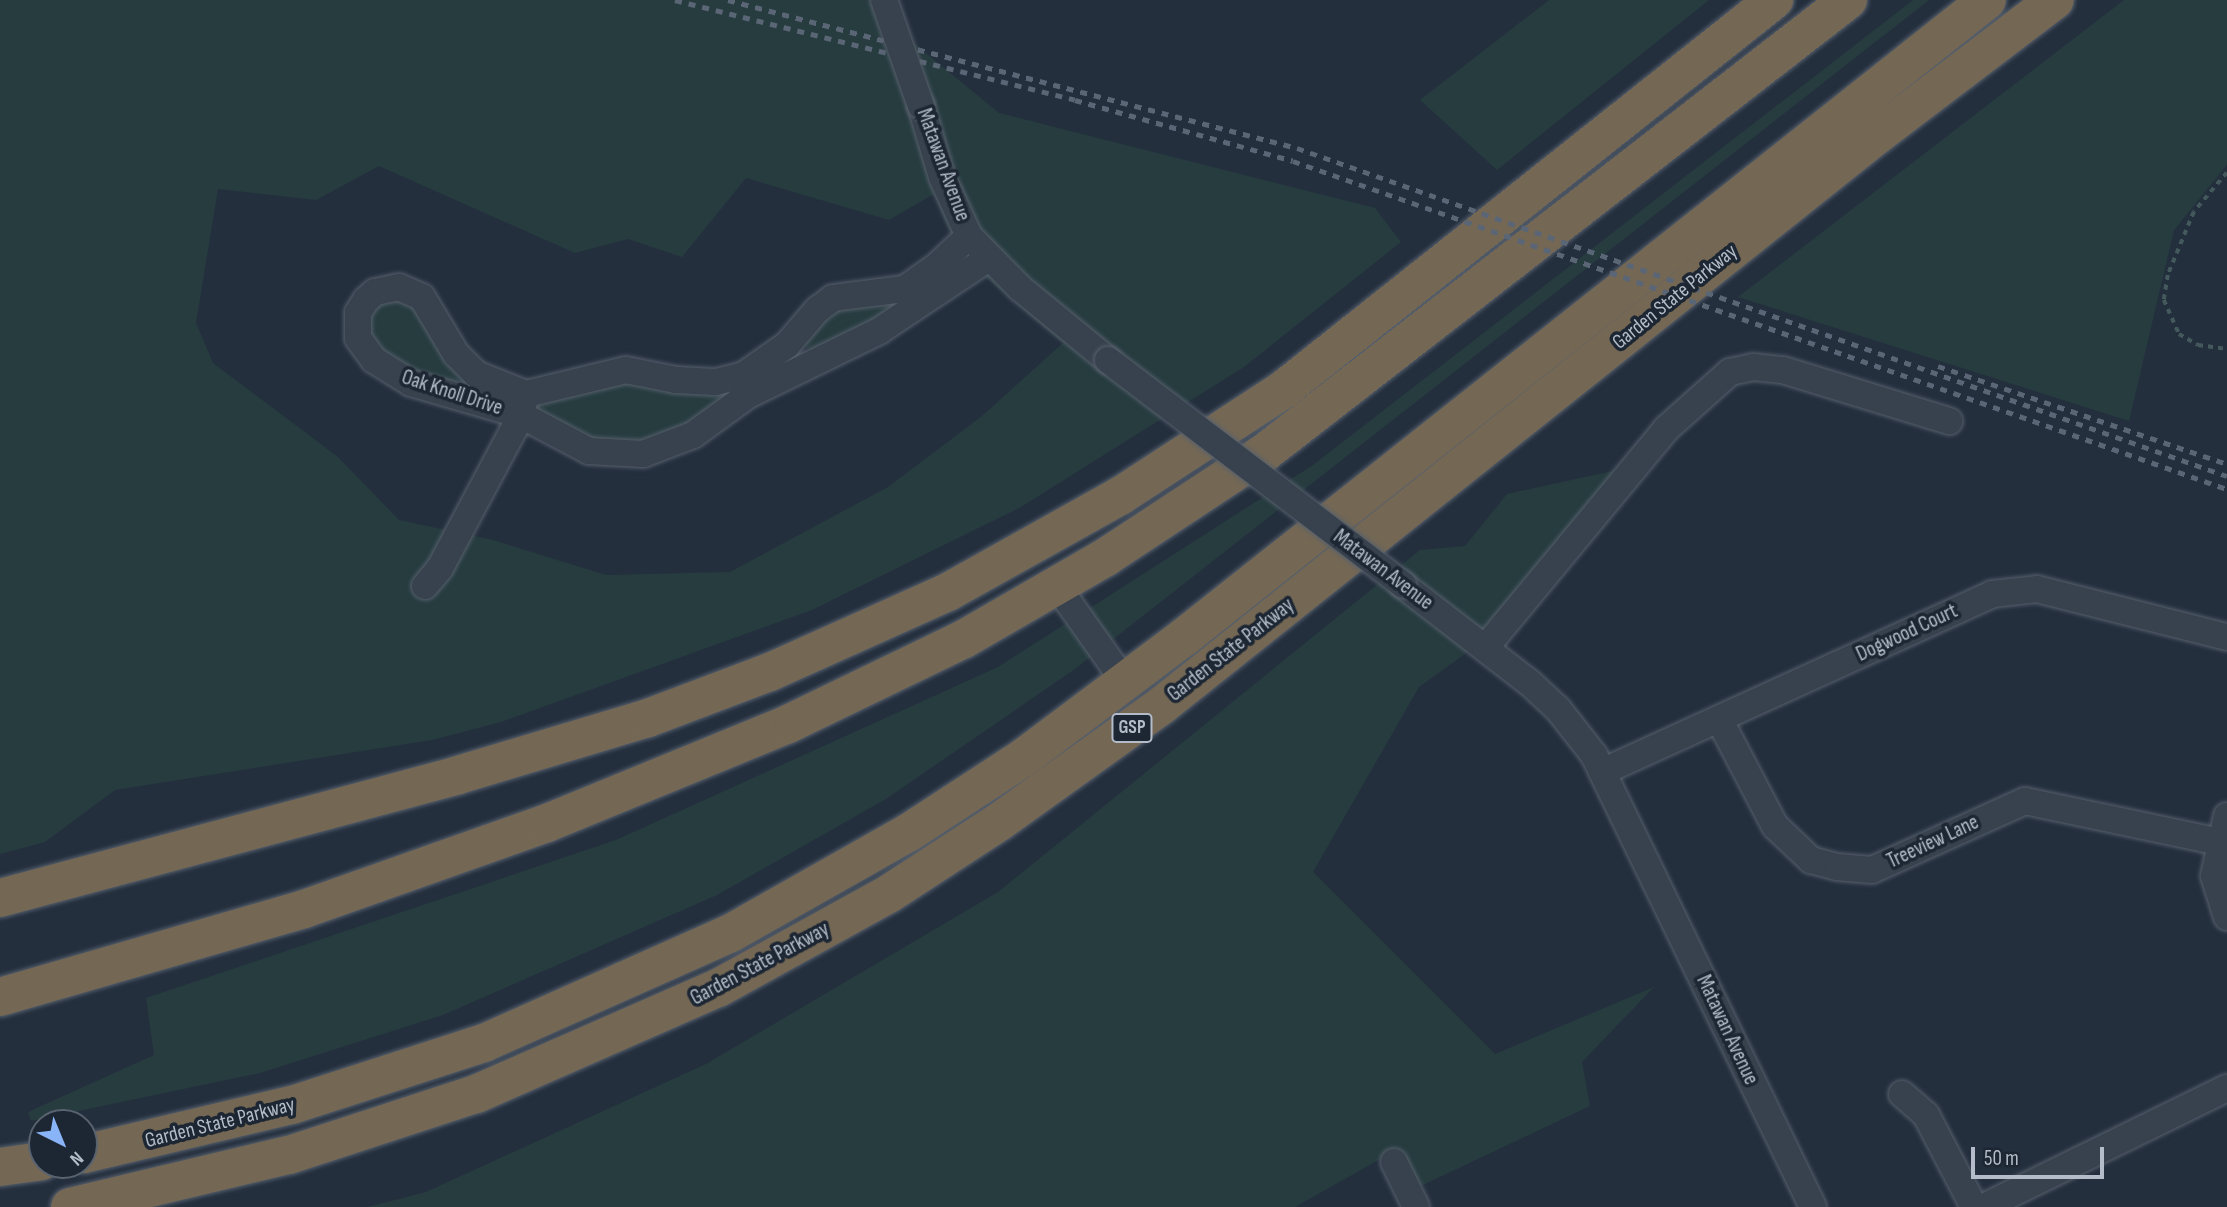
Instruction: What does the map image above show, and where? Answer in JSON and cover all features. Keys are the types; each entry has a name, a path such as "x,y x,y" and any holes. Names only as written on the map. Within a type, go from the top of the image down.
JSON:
{"highway":[{"path":"0,898 458,775 648,718 770,672 948,592 1120,496 1263,404 1774,0"},
{"path":"0,997 304,909 559,819 845,697 1057,586 1264,453 1849,0"},
{"name":"Garden State Parkway","path":"98,1151 198,1129 357,1087 484,1044 608,992 792,901 908,833 1023,758 1125,682 1987,0"},
{"name":"Garden State Parkway","path":"70,1207 289,1155 476,1094 718,988 890,893 1010,814 1161,706 1877,135 2055,0"},
{"path":"0,1167 28,1163"}],"street":[{"name":"Matawan Avenue","path":"884,0 942,177 969,236 986,259 1108,360 1485,648 1558,709 1602,772 1813,1207"},
{"name":"Oak Knoll Drive","path":"969,236 936,267 910,298 879,331 748,396 693,435 643,454 589,451 523,404 476,374 447,341 429,305 411,290 399,287 376,292 358,313 356,326 363,349 397,377 523,404 626,370 694,382 736,378 787,345 817,310 833,298 910,298 986,259"},
{"path":"787,345 805,366"},
{"path":"1485,648 1666,429 1756,349"},
{"path":"1730,372 1753,367 1783,370 1949,421"},
{"path":"425,586 440,568 523,404"},
{"path":"1057,586 1125,682"},
{"name":"Dogwood Court","path":"1602,772 1992,594 2037,589 2227,637"},
{"name":"Treeview Lane","path":"1719,719 1775,827 1811,860 1837,867 1872,870 2025,801 2220,842"},
{"path":"2227,816 2214,876 2227,917"},
{"path":"1984,1207 2227,1088"},
{"path":"1902,1094 1926,1115 1974,1207"},
{"path":"1394,1162 1416,1207"}],"path":[{"path":"2227,173 2194,212 2168,275 2165,300 2179,334 2198,345 2227,349"}],"green space":[{"path":"0,0 893,0 904,35 999,113 1375,208 1401,242 1244,367 1021,507 812,610 501,722 432,740 115,790 45,842 0,854","holes":["379,166 575,253 628,239 682,257 746,178 889,220 934,194 947,227 984,276 1063,343 982,416 888,487 730,572 606,575 493,540 399,520 338,457 213,363 196,323 218,189 316,200"]},
{"path":"1549,0 1709,0 1497,170 1420,100"},
{"path":"1913,0 1929,0 1075,669 886,799 717,895 443,1015 260,1073 88,1109 35,1109 154,1055 146,998 616,840 998,667 1313,465"},
{"path":"2124,0 2227,0 2227,165 2174,230 2129,421 1738,297"},
{"path":"401,292 500,394 415,373 374,349 364,315 367,308"},
{"path":"894,300 896,309 813,351 806,347 803,340 824,311"},
{"path":"786,359 787,364 673,437 608,446 536,411 539,403 599,381 662,384"},
{"path":"1617,470 1483,641 1419,687 1313,872 1495,1054 1654,987 1582,1062 1590,1106 1406,1193 1384,1157 1295,1207 367,1207 426,1192 706,1064 998,892 1420,550 1465,546 1507,494"}],"railway":[{"path":"675,0 1075,100 1293,161 2227,489"},
{"path":"728,0 1297,148 2227,476"},
{"path":"1938,366 2227,464"}]}
